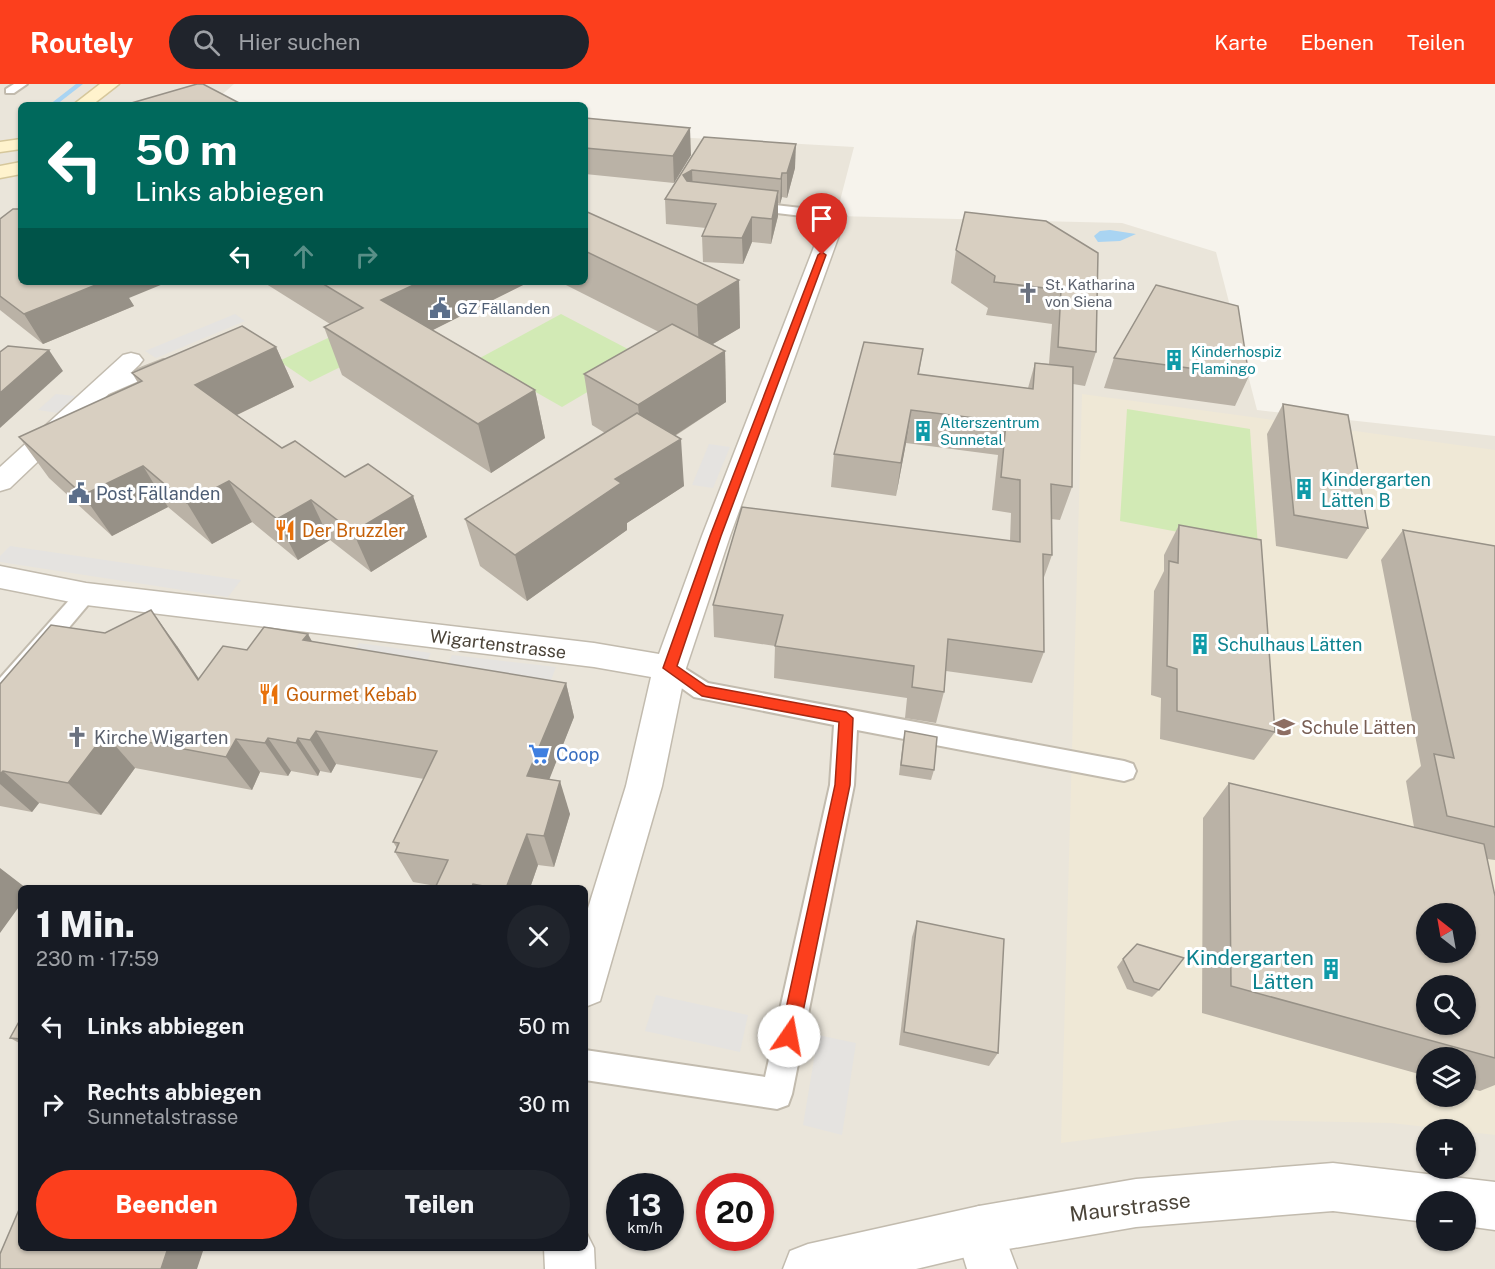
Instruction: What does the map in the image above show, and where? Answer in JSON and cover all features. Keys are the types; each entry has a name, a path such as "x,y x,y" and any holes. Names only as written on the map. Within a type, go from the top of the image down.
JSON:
{"main road":[{"path":"85,102 111,84"},
{"path":"0,147 18,144"},
{"path":"0,172 18,169"}],"street":[{"path":"588,976 644,786 670,668 716,536 836,216"},
{"path":"0,482 131,360"},
{"name":"Wigartenstrasse","path":"0,577 86,594 594,655 670,668"},
{"name":"Maurstrasse","path":"808,1269 985,1250 1136,1203 1333,1187 1416,1197"},
{"path":"1476,1204 1495,1206"},
{"path":"569,1251 570,1269"}],"lane":[{"path":"10,92 22,84"},
{"path":"729,204 836,216"},
{"path":"98,392 183,356"},
{"path":"0,694 86,594"},
{"path":"670,668 702,691 1124,771"},
{"path":"588,1065 777,1094 842,785 846,718"}],"shaded area":[{"path":"0,84 234,84 213,102 18,102 18,285 588,285 588,132 854,147 836,216 1122,223 1216,252 1257,410 1495,436 1495,1269 0,1269"},
{"path":"235,314 245,321 156,358 145,351"},
{"path":"56,394 76,396 58,413 38,410"},
{"name":"Schule Lätten","path":"1082,394 1495,450 1495,1135 1476,1133 1476,1119 1416,1119 1416,1126 1392,1123 1241,1120 1061,1143"},
{"path":"709,444 730,447 713,488 692,485"},
{"path":"10,546 241,580 228,597 0,562 0,556"},
{"path":"359,643 431,653 420,673 347,662"},
{"path":"452,655 556,667 547,691 441,679"},
{"path":"656,995 748,1015 740,1052 645,1031"},
{"path":"818,1035 856,1043 842,1135 803,1125"}],"green space":[{"path":"561,314 645,358 562,407 478,359"},
{"path":"362,322 393,341 310,382 279,361"},
{"path":"1127,409 1250,429 1258,547 1120,521"}],"water":[{"path":"1110,230 1136,234 1120,241 1098,242 1094,236 1100,231"}],"building":[{"path":"203,84 237,102 135,102"},
{"path":"588,118 690,128 673,156 588,148"},
{"path":"704,137 796,144 787,173 782,173 781,179 692,170 683,175 687,181 778,191 772,219 752,217 742,238 702,236 716,204 665,199"},
{"path":"13,209 18,209 18,285 96,285 24,314 0,296 0,219"},
{"path":"588,212 739,280 697,305 588,252"},
{"path":"965,212 1046,221 1098,253 1096,352 1058,347 1061,290 994,282 995,276 956,250"},
{"path":"325,285 414,285 381,300 535,390 478,424 324,327 363,308"},
{"path":"1156,285 1238,306 1249,376 1114,358"},
{"path":"672,324 725,351 638,405 584,374"},
{"path":"242,326 276,347 195,385 282,448 295,441 345,477 368,464 413,496 353,532 311,500 277,519 229,481 187,503 143,466 83,495 19,437 142,381 132,373"},
{"path":"864,342 923,349 918,374 1033,389 1035,363 1073,367 1072,487 1051,484 1052,555 1043,554 1044,652 948,639 944,692 912,687 914,666 775,646 783,615 713,605 742,507 1020,542 1020,480 1001,477 1006,422 911,410 901,463 834,454"},
{"path":"8,346 49,350 0,393 0,352"},
{"path":"1283,404 1348,415 1368,528 1294,515"},
{"path":"637,413 681,439 615,479 621,483 515,555 465,519"},
{"name":"Schulhaus Lätten","path":"1179,525 1261,540 1275,732 1177,711 1177,669 1167,666 1169,561 1178,563"},
{"path":"1403,530 1495,546 1495,827 1447,816 1434,754 1454,758"},
{"path":"151,610 198,680 223,646 247,650 264,627 308,634 303,640 566,683 527,776 560,781 544,836 527,834 507,885 436,885 448,860 395,852 399,843 393,842 437,751 316,731 310,740 298,738 296,743 268,738 265,743 236,739 226,757 105,734 68,783 3,771 0,774 0,684 51,625 105,633"},
{"path":"905,731 937,737 934,770 901,765"},
{"name":"Kindergarten Lätten","path":"1229,783 1484,844 1495,896 1495,1058 1476,1053 1476,1047 1455,1047 1231,986"},
{"path":"917,921 1004,939 998,1053 904,1032"},
{"path":"1137,944 1184,958 1159,990 1134,982 1123,959"},
{"path":"18,1023 18,1039 10,1038"},
{"path":"18,1212 18,1251 167,1251 161,1269 0,1269 0,1254"}],"waterway":[{"path":"56,102 80,84"}],"place":[{"name":"St. Katharina von Siena","path":"1028,293"},
{"name":"GZ Fällanden","path":"440,308"},
{"name":"Kinderhospiz Flamingo","path":"1174,360"},
{"name":"Alterszentrum Sunnetal","path":"923,431"},
{"name":"Kindergarten Lätten B","path":"1304,489"},
{"name":"Post Fällanden","path":"79,493"},
{"name":"Der Bruzzler","path":"285,530"},
{"name":"Schulhaus Lätten","path":"1200,644"},
{"name":"Gourmet Kebab","path":"269,694"},
{"name":"Schule Lätten","path":"1284,727"},
{"name":"Kirche Wigarten","path":"77,737"},
{"name":"Coop","path":"539,754"},
{"name":"Kindergarten Lätten","path":"1331,969"}],"route":[{"path":"789,1036 842,785 846,718 702,691 670,668 716,536 822,255"}]}
